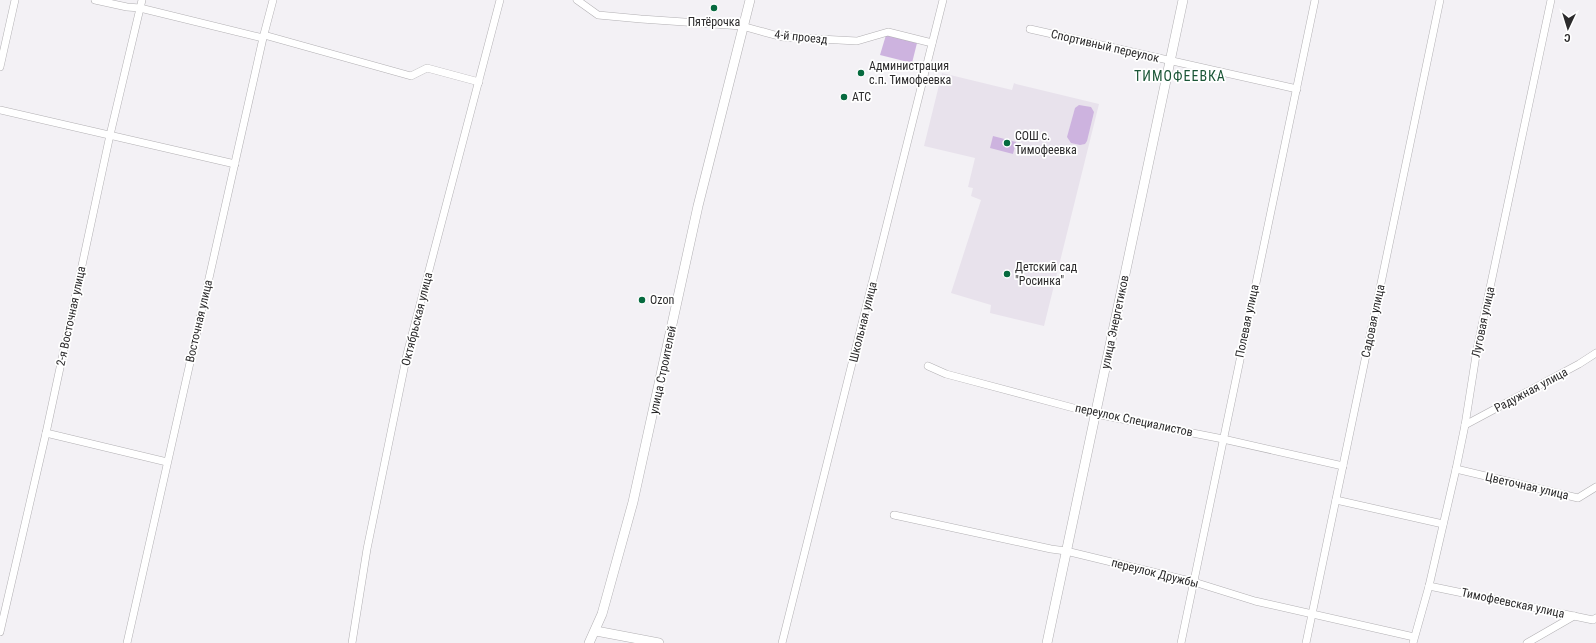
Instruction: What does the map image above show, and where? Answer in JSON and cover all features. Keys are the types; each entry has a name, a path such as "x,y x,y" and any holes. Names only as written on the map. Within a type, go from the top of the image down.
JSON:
{"street":[{"path":"0,67 15,0"},
{"path":"95,0 127,7 140,8 263,36 412,76 427,68 479,82"},
{"name":"2-я Восточная улица","path":"0,632 46,433 110,135 142,0"},
{"name":"Восточная улица","path":"127,643 263,36 273,0"},
{"name":"Октябрьская улица","path":"352,643 367,549 407,354 500,0"},
{"name":"4-й проезд","path":"577,0 598,15 742,26 782,37 857,41 888,32 932,43"},
{"name":"улица Строителей","path":"589,643 596,631 602,614 633,502 698,206 742,26 750,0"},
{"name":"Школьная улица","path":"782,643 856,353 943,0"},
{"name":"улица Энергетиков","path":"1047,643 1183,0"},
{"name":"Полевая улица","path":"1181,643 1315,0"},
{"name":"Садовая улица","path":"1306,643 1440,0"},
{"name":"Луговая улица","path":"1413,640 1429,586 1456,469 1465,425 1477,349 1551,0"},
{"name":"Спортивный переулок","path":"1030,29 1296,89"},
{"path":"0,110 235,164"},
{"name":"Радужная улица","path":"1465,425 1579,364 1596,353"},
{"name":"переулок Специалистов","path":"928,366 946,374 1096,414 1223,439 1343,466"},
{"path":"46,433 167,462"},
{"name":"Цветочная улица","path":"1456,469 1578,498 1596,487"},
{"path":"1336,500 1443,524"},
{"name":"переулок Дружбы","path":"894,515 1066,551 1194,582 1255,601 1313,613 1413,640"},
{"name":"Тимофеевская улица","path":"1429,586 1594,620 1596,618"},
{"path":"1527,643 1574,616"},
{"path":"596,631 659,643"}],"shaded area":[{"path":"886,35 917,43 912,63 880,55"},
{"name":"СОШ с. Тимофеевка","path":"942,73 1012,90 1014,83 1099,104 1044,326 990,313 991,305 951,293 981,200 971,196 973,188 968,187 975,158 924,146"},
{"path":"1079,105 1091,107 1094,112 1087,141 1085,144 1080,145 1071,143 1067,137 1075,108"},
{"path":"993,136 1016,142 1013,154 990,148"}],"place":[{"name":"Пятёрочка","path":"714,8"},
{"name":"Администрация с.п. Тимофеевка","path":"861,73"},
{"name":"АТС","path":"844,97"},
{"name":"СОШ с. Тимофеевка","path":"1007,143"},
{"name":"Детский сад \"Росинка\"","path":"1007,274"},
{"name":"Ozon","path":"642,300"}],"district":[{"name":"ТИМОФЕЕВКА","path":"1180,76"}]}
